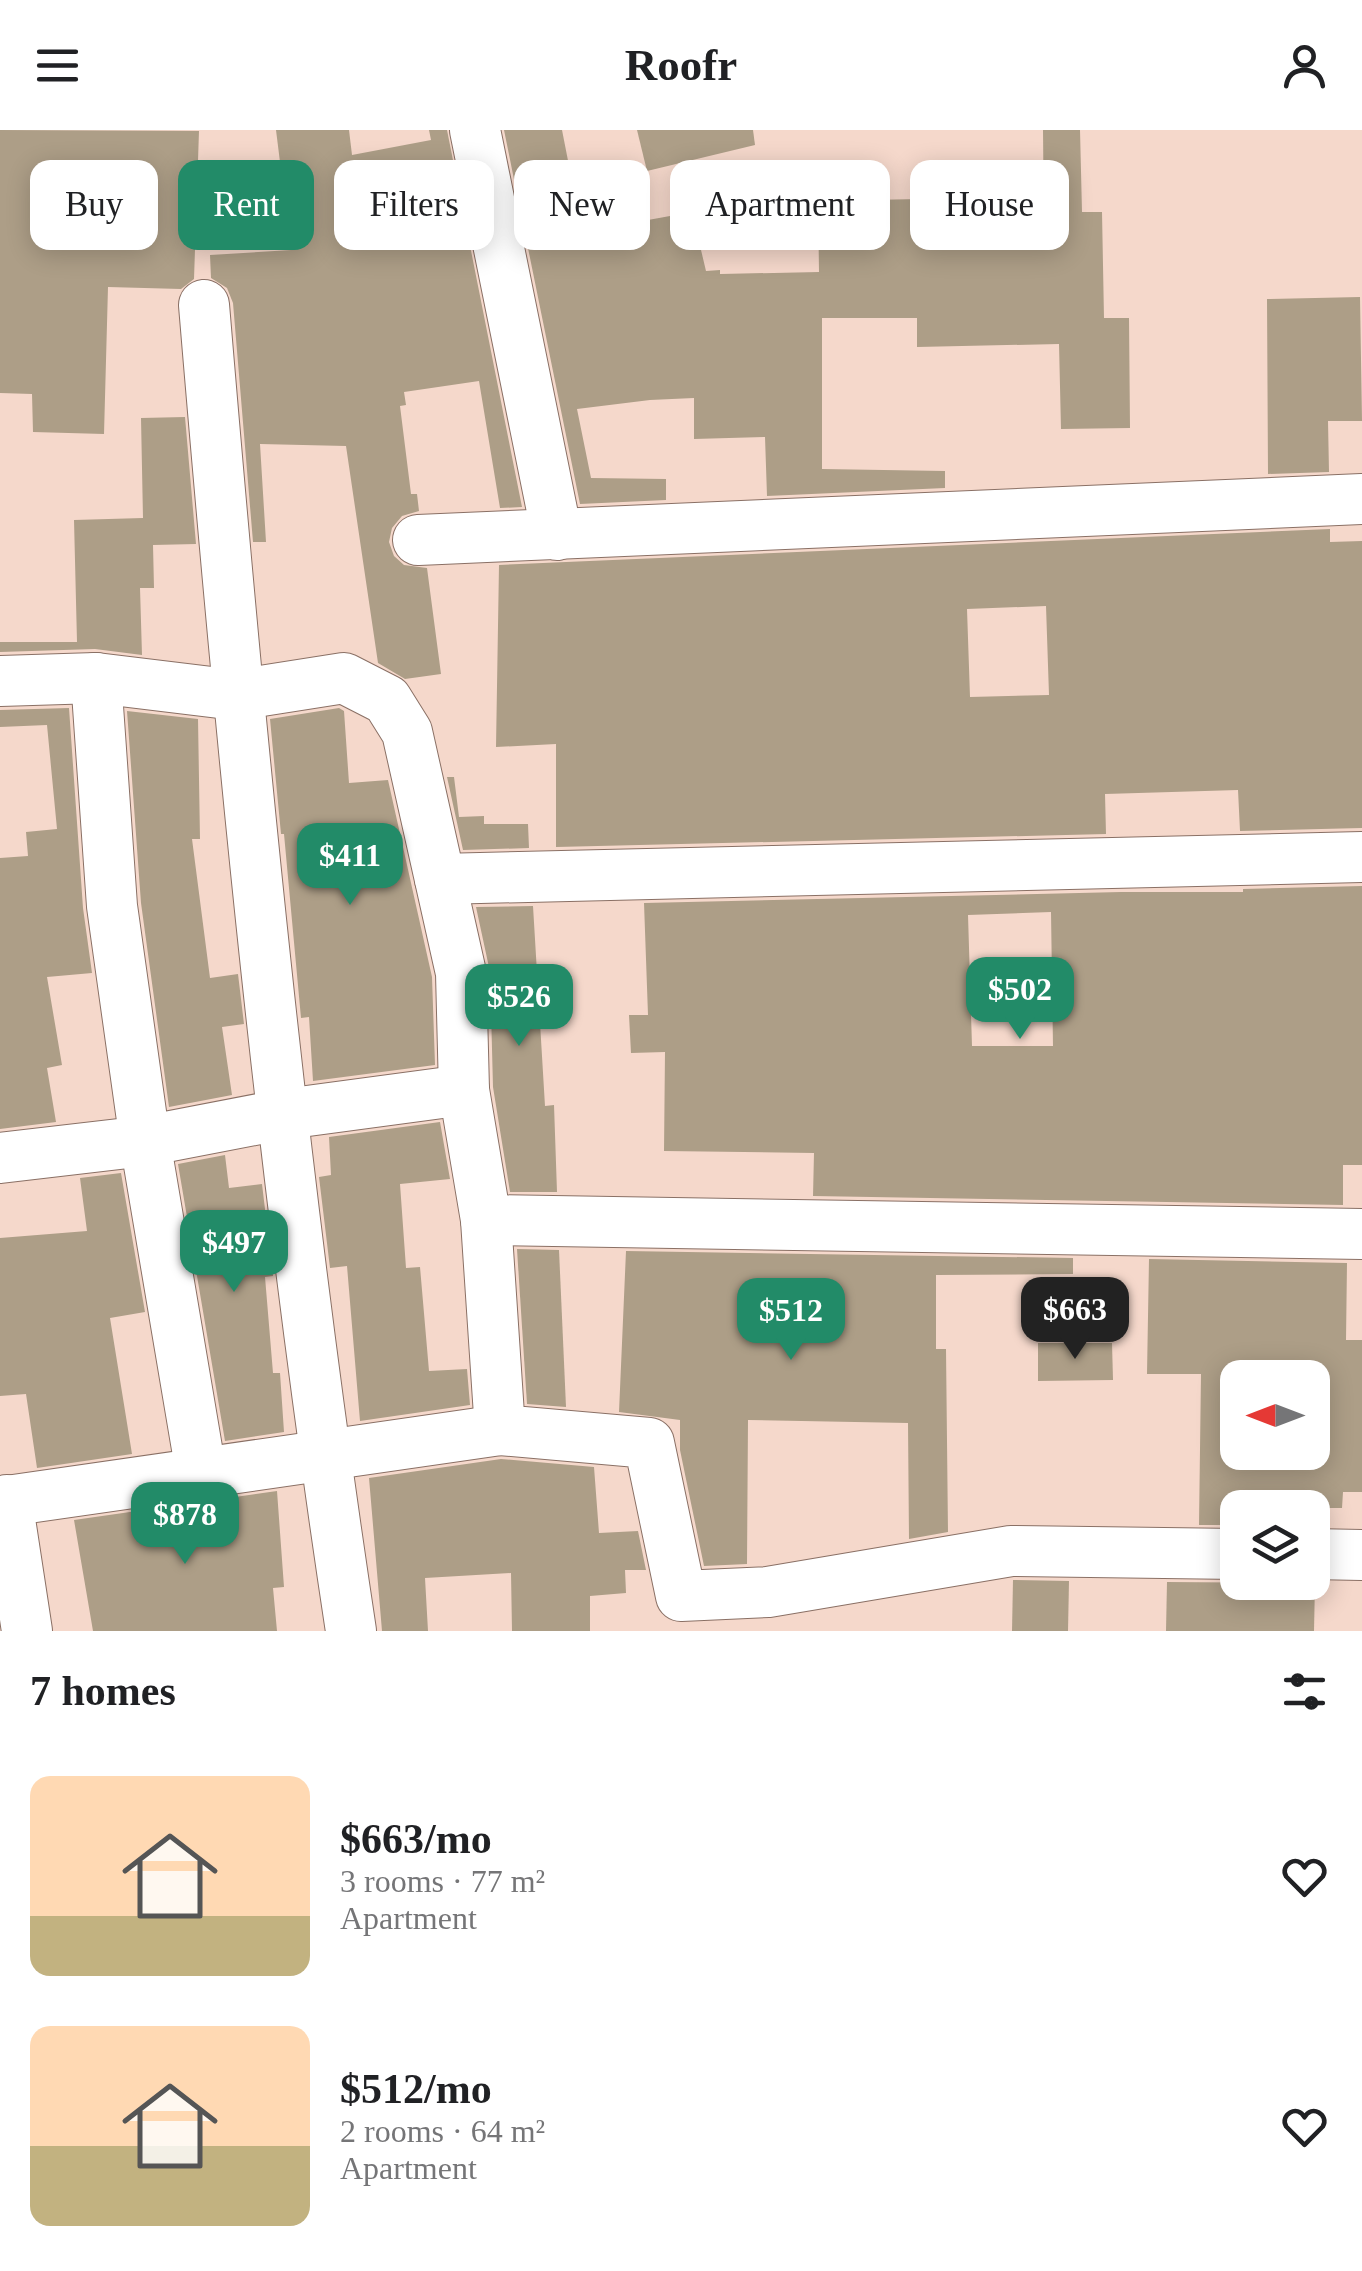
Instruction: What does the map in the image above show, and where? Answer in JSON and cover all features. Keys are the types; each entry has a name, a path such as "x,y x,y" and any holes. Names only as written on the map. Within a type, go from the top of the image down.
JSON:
{"street":[{"path":"475,130 557,535"},
{"path":"204,305 236,694 324,1452 351,1631"},
{"path":"418,540 1362,499"},
{"path":"96,678 112,906 145,1140 201,1472"},
{"path":"0,681 96,678 236,694 344,678 387,700 407,732 461,974 464,1090 486,1220 500,1430"},
{"path":"440,879 1362,857"},
{"path":"0,1158 145,1140 284,1114 464,1090"},
{"path":"486,1220 1362,1234"},
{"path":"27,1631 4,1501 324,1452 500,1430 648,1443 681,1596 768,1592 1011,1552 1220,1554"},
{"path":"1330,1554 1362,1555"}],"building":[{"path":"0,130 199,131 198,160 178,160 178,250 195,250 194,279 181,289 108,287 104,434 33,432 32,394 0,393"},
{"path":"276,130 349,130 352,155 431,140 429,130 447,130 453,160 334,160 334,250 471,250 522,507 500,508 479,381 404,392 406,405 400,406 411,494 417,494 419,511 402,516 392,528 389,542 394,556 404,565 427,568 441,674 405,679 378,663 346,446 260,444 266,542 253,542 233,303 227,288 211,278 210,255 314,250 314,160 280,160"},
{"path":"504,130 562,130 568,160 514,160 514,179"},
{"path":"637,130 753,130 755,145 693,160 670,160 670,165 650,170 650,160 644,160"},
{"path":"1043,130 1080,130 1082,212 1102,212 1104,318 1129,318 1130,428 1061,429 1059,344 917,347 917,318 822,318 822,469 945,471 945,488 767,496 765,437 694,439 694,398 577,409 591,478 666,479 666,500 580,504 528,250 650,250 650,220 670,216 670,250 701,250 706,271 819,272 819,250 890,250 890,200 910,199 910,250 1069,250 1069,160 1043,160"},
{"path":"1360,297 1362,421 1328,421 1329,472 1268,474 1267,299"},
{"path":"185,417 196,544 153,545 154,588 140,588 142,655 95,649 0,652 0,642 77,642 74,520 143,518 141,418"},
{"path":"1330,529 1330,542 1362,541 1362,828 1240,831 1238,790 1105,794 1106,834 556,847 556,744 496,747 499,565","holes":["1046,606 1049,695 970,697 967,609"]},
{"path":"69,708 83,908 92,973 47,977 62,1065 47,1068 56,1122 0,1129 0,858 28,856 26,832 57,829 47,725 0,727 0,710"},
{"path":"339,708 344,711 349,783 388,780 432,977 435,1065 313,1081 309,1017 301,1018 270,719"},
{"path":"127,711 198,719 200,839 192,839 210,978 238,974 244,1024 222,1027 232,1095 169,1107 141,903"},
{"path":"447,777 454,777 459,817 484,816 484,824 528,824 529,848 463,850"},
{"path":"1362,886 1362,1165 1343,1165 1343,1205 813,1196 814,1153 664,1151 665,1052 631,1053 629,1015 648,1015 644,903","holes":["1051,912 1053,1046 972,1046 968,915"]},
{"path":"533,906 545,1106 554,1105 557,1192 510,1192 493,1087 490,972 476,907"},
{"path":"440,1122 450,1179 400,1184 406,1268 420,1267 429,1371 467,1369 470,1405 360,1421 347,1266 330,1268 319,1177 331,1175 329,1137"},
{"path":"225,1155 229,1188 262,1184 273,1276 265,1277 273,1373 280,1373 284,1432 225,1441 178,1164"},
{"path":"121,1173 145,1312 110,1318 132,1454 37,1468 26,1394 0,1396 0,1238 87,1231 80,1178"},
{"path":"517,1249 559,1250 566,1407 527,1404"},
{"path":"626,1251 1073,1258 1073,1274 936,1275 936,1349 946,1349 948,1532 909,1539 908,1423 748,1420 747,1564 704,1566 680,1450 680,1420 619,1412"},
{"path":"1149,1259 1347,1263 1346,1340 1362,1340 1362,1492 1343,1492 1342,1508 1330,1508 1330,1490 1220,1490 1220,1525 1199,1525 1201,1374 1147,1374"},
{"path":"1038,1343 1112,1343 1113,1380 1038,1381"},
{"path":"501,1459 594,1467 599,1533 638,1531 646,1570 625,1570 626,1593 590,1596 590,1631 512,1631 511,1573 425,1578 428,1631 382,1631 369,1478"},
{"path":"277,1491 284,1587 273,1588 277,1631 93,1631 74,1520"},
{"path":"1013,1580 1069,1581 1068,1631 1012,1631"},
{"path":"1167,1582 1220,1582 1220,1600 1315,1600 1314,1631 1166,1631"}]}
